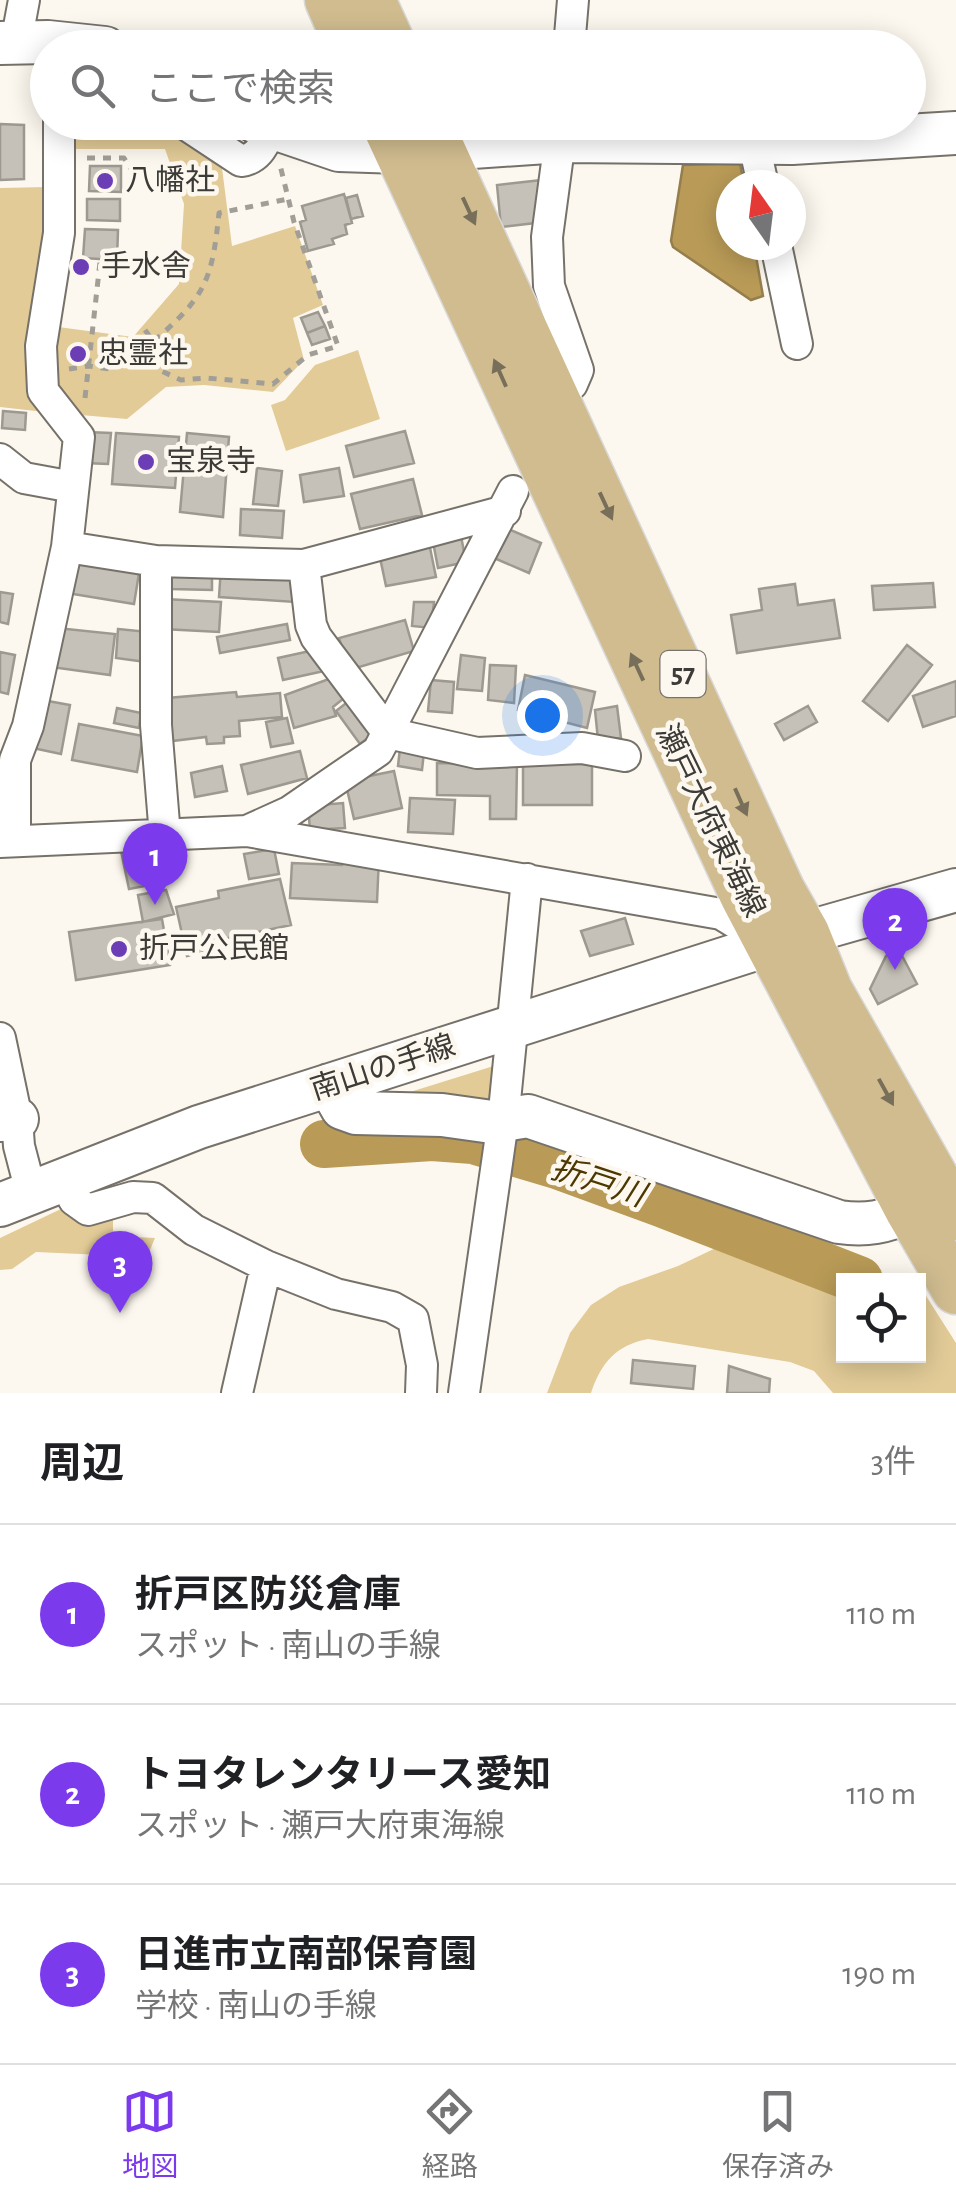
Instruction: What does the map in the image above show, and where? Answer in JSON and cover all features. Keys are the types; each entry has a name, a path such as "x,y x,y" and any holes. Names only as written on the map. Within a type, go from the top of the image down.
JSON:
{"main road":[{"path":"329,0 342,30"},
{"path":"370,0 384,30"},
{"name":"瀬戸大府東海線","path":"415,140 744,895 788,938 933,1213 956,1290"}],"street":[{"path":"8,43 24,0"},
{"path":"570,30 573,0"},
{"path":"926,138 956,133"},
{"path":"56,140 47,188 60,233 41,346 44,390 79,437 67,547 14,723 8,842 247,831 721,914 788,938"},
{"path":"209,140 240,161 251,160 260,151 262,140"},
{"path":"309,140 339,150 392,140"},
{"path":"560,140 546,237 549,286 578,370 572,384"},
{"path":"610,140 759,164 912,140"},
{"path":"779,260 797,344"},
{"path":"0,459 24,478 73,487"},
{"path":"67,547 156,561 304,564 509,501 378,751 288,812 247,831"},
{"path":"156,561 156,726 165,836"},
{"path":"304,564 316,638 388,733 478,753 582,748 625,756"},
{"path":"0,1038 8,1120 32,1192 74,1200 88,1210 133,1197 153,1198 194,1230 266,1266 336,1294 392,1306 413,1320 421,1379 462,1393 501,1138 527,879"},
{"name":"南山の手線","path":"32,1192 199,1127 788,938 956,890"},
{"path":"329,1085 342,1108 356,1113 442,1115 501,1138"},
{"path":"501,1138 528,1116 839,1222 883,1223 933,1213"},
{"path":"237,1393 266,1266"}],"path":[{"path":"145,330 153,341 157,370 180,380 206,378 274,384 308,355 338,346 269,140"},
{"path":"77,158 124,158 131,169"},
{"path":"153,341 181,318 206,287 219,213 288,199"},
{"path":"84,412 100,262"},
{"path":"74,370 89,366 116,370"}],"shaded area":[{"path":"46,140 208,140 222,168 232,246 295,226 323,305 293,318 304,360 273,392 204,385 166,387 127,419 69,414 51,389 51,326 133,337 179,284 184,204 165,149 52,149 44,412 0,407 0,188 46,187"},
{"path":"740,163 741,170 716,170 716,260 757,260 763,296 751,300 673,247 683,165"},
{"path":"358,350 380,419 286,451 271,405 285,400 315,365"},
{"path":"500,1064 496,1116 362,1107"},
{"path":"63,1208 113,1214 113,1236 155,1238 147,1257 36,1252 12,1269 0,1270 0,1238"},
{"path":"725,1236 836,1281 836,1363 926,1363 926,1296 956,1343 956,1393 833,1393 814,1371 790,1362 648,1339 611,1357 591,1393 547,1393 570,1333 591,1305 619,1287 720,1246"}],"building":[{"path":"0,124 24,125 24,179 0,180"},
{"path":"90,166 121,166 121,192 89,191"},
{"path":"542,180 535,223 501,227 497,185"},
{"path":"344,194 352,223 345,225 347,234 332,239 334,244 308,251 300,222 306,220 302,206"},
{"path":"357,195 363,216 351,219 346,198"},
{"path":"87,199 120,199 120,221 87,220"},
{"path":"85,229 118,230 117,260 83,258"},
{"path":"318,312 325,326 307,333 301,318"},
{"path":"325,326 330,339 312,345 307,333"},
{"path":"3,411 26,413 25,430 2,428"},
{"path":"405,431 414,463 354,477 346,446"},
{"path":"86,432 111,433 108,464 84,463"},
{"path":"116,433 179,437 175,488 112,484"},
{"path":"187,433 229,437 223,517 180,512"},
{"path":"257,468 282,471 278,506 253,504"},
{"path":"339,468 344,496 304,502 300,475"},
{"path":"413,479 422,515 360,529 351,494"},
{"path":"241,509 284,511 282,538 240,535"},
{"path":"506,528 541,543 529,573 494,558"},
{"path":"461,536 466,562 438,568 433,542"},
{"path":"429,543 436,577 386,586 379,553"},
{"path":"74,555 140,567 134,604 67,593"},
{"path":"171,565 212,565 212,590 171,589"},
{"path":"221,567 295,572 295,602 219,597"},
{"path":"933,583 935,607 874,610 872,586"},
{"path":"795,584 798,605 834,600 840,638 737,653 731,615 762,610 759,589"},
{"path":"0,592 13,594 8,624 0,622"},
{"path":"164,599 221,602 219,632 163,629"},
{"path":"414,602 434,602 431,628 412,626"},
{"path":"405,620 414,651 349,670 339,638"},
{"path":"287,624 290,640 220,653 217,637"},
{"path":"57,628 115,634 110,675 51,667"},
{"path":"118,629 149,632 146,662 116,658"},
{"path":"907,645 932,665 888,721 863,701"},
{"path":"319,649 324,671 283,680 278,658"},
{"path":"0,652 15,655 8,694 0,692"},
{"path":"461,655 485,658 482,691 457,689"},
{"path":"490,665 516,666 514,703 488,700"},
{"path":"525,675 595,692 587,728 518,710"},
{"path":"337,676 349,694 333,707 336,716 294,728 285,695"},
{"path":"431,680 454,682 452,713 428,711"},
{"path":"956,681 956,716 923,727 913,696"},
{"path":"236,692 237,697 280,693 282,717 239,721 240,736 224,737 224,743 207,744 206,737 172,741 168,698"},
{"path":"354,697 378,730 360,744 336,711"},
{"path":"37,699 70,705 61,754 28,747"},
{"path":"617,706 621,738 598,740 595,710"},
{"path":"808,706 817,722 784,740 775,724"},
{"path":"117,708 141,713 139,728 114,723"},
{"path":"287,718 293,743 271,747 266,722"},
{"path":"79,724 143,736 137,772 72,760"},
{"path":"400,748 424,752 422,770 398,766"},
{"path":"300,751 307,778 248,794 241,765"},
{"path":"437,763 517,764 516,819 490,819 490,796 437,795"},
{"path":"523,764 592,764 592,805 523,805"},
{"path":"222,766 227,791 195,797 191,773"},
{"path":"394,771 402,808 354,819 345,781"},
{"path":"410,798 455,800 453,834 408,832"},
{"path":"343,803 345,828 310,830 308,806"},
{"path":"151,845 160,883 129,889 121,851"},
{"path":"274,849 279,874 249,879 244,854"},
{"path":"343,855 379,857 377,902 290,898 292,863 342,865"},
{"path":"280,879 291,925 214,941 216,950 187,956 176,907 219,898 218,891"},
{"path":"166,890 174,914 143,922 138,895"},
{"path":"625,918 633,944 590,956 581,931"},
{"name":"折戸公民館","path":"162,919 170,965 76,980 69,932"},
{"path":"899,950 917,984 878,1004 870,989 886,956"},
{"path":"633,1360 695,1366 693,1389 631,1383"},
{"path":"729,1366 770,1379 769,1393 727,1393"}],"waterway":[{"name":"折戸川","path":"324,1144 432,1137 473,1140 557,1165 841,1273"}],"place":[{"name":"八幡社","path":"105,181"},
{"name":"手水舎","path":"81,267"},
{"name":"忠霊社","path":"78,354"},
{"name":"宝泉寺","path":"146,462"},
{"name":"折戸区防災倉庫","path":"155,905"},
{"name":"折戸公民館","path":"119,949"},
{"name":"トヨタレンタリース愛知","path":"895,970"},
{"name":"日進市立南部保育園","path":"120,1313"}]}
